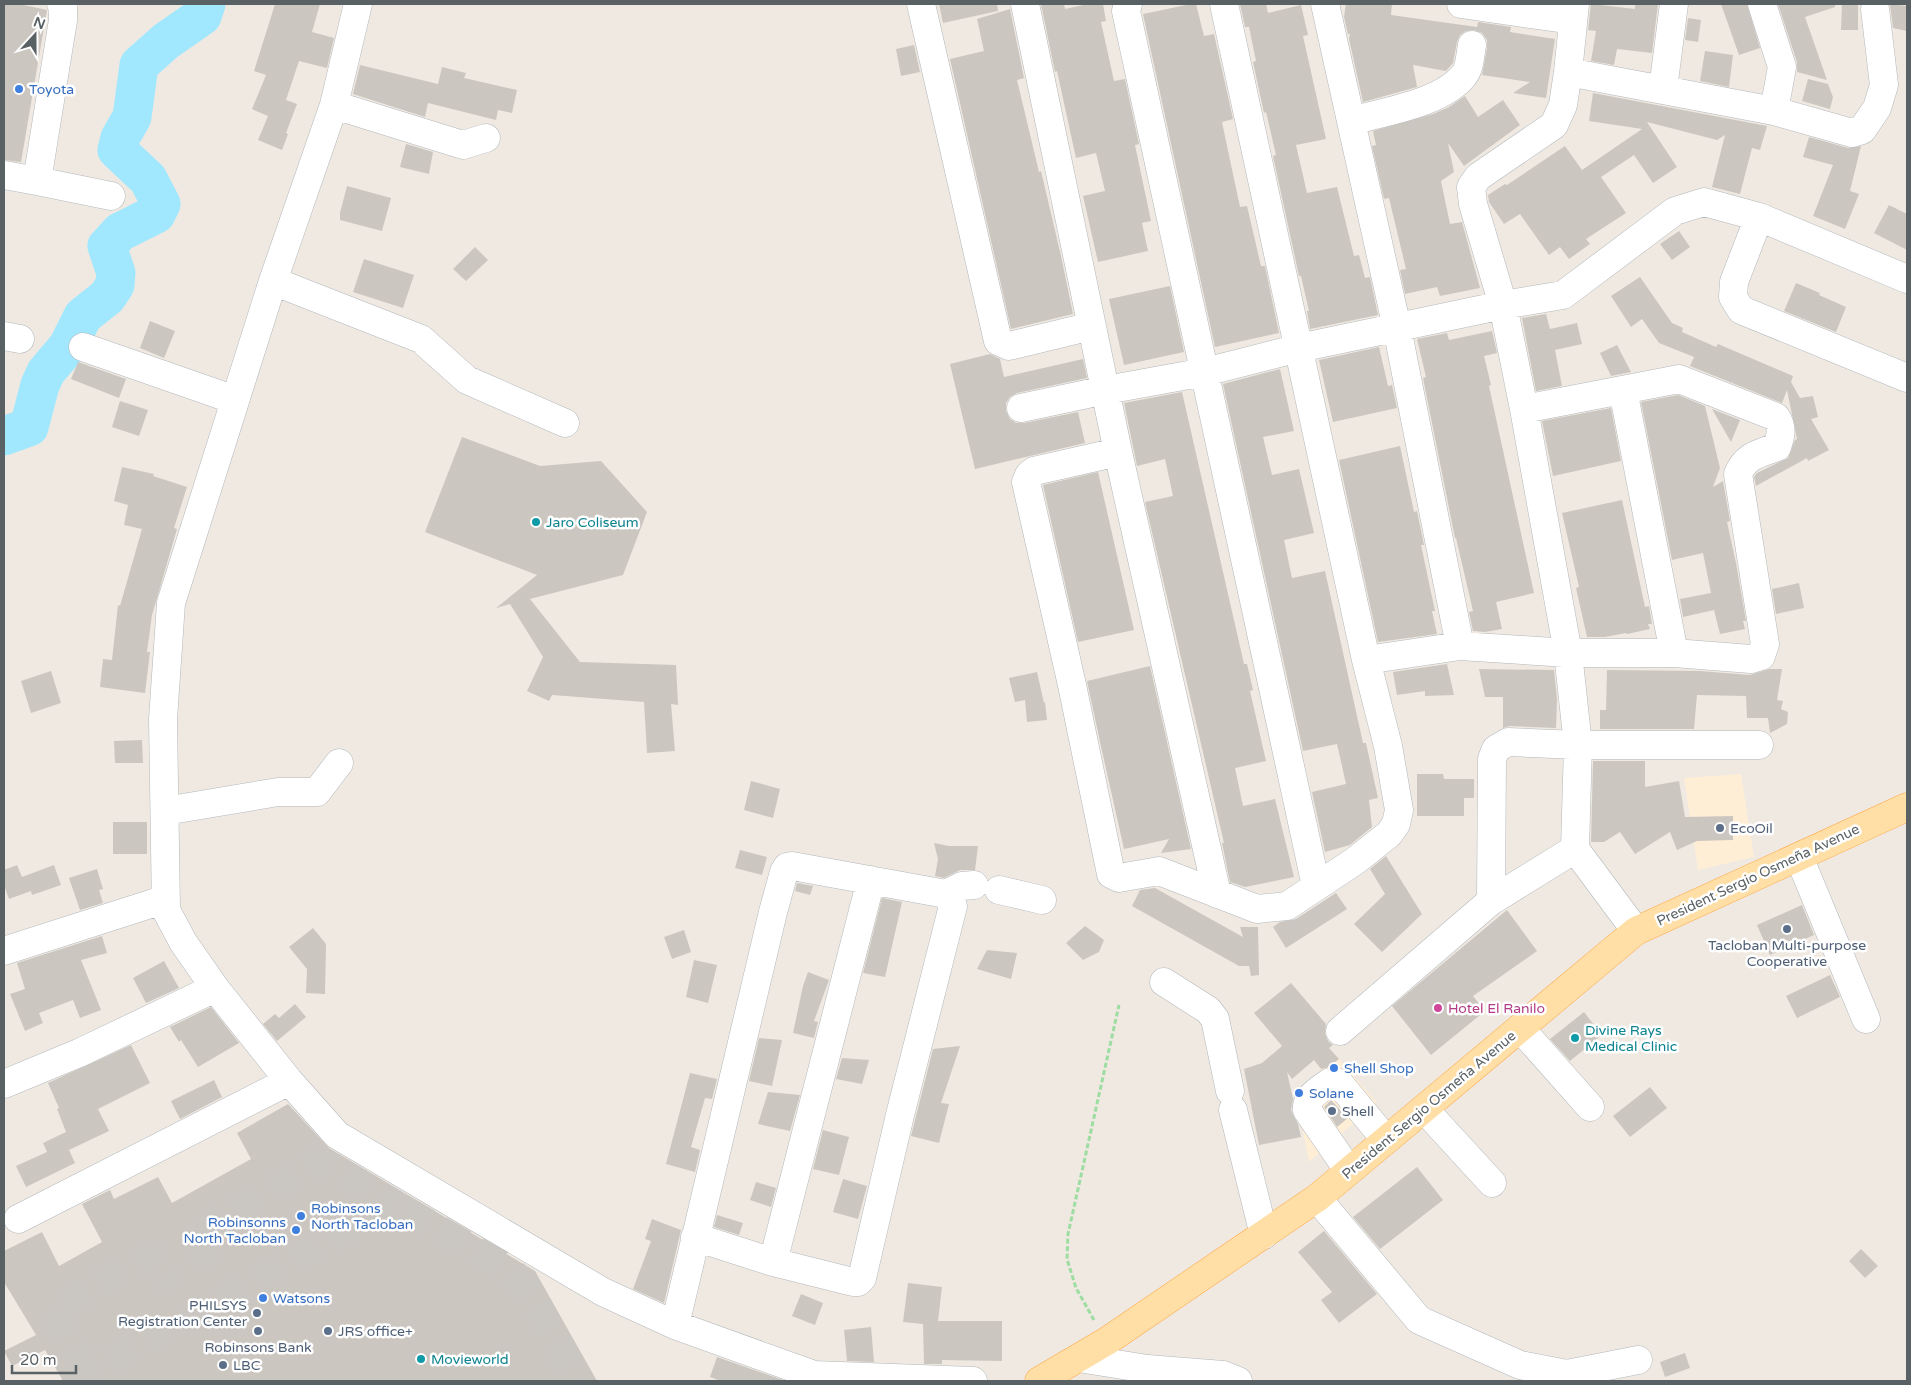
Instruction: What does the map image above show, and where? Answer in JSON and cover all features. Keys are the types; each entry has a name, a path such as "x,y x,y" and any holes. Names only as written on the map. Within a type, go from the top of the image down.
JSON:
{"main road":[{"name":"President Sergio Osmeña Avenue","path":"1039,1381 1107,1341 1317,1198 1636,931 1907,807"}],"street":[{"path":"37,181 63,20 64,7 61,4"},
{"path":"358,4 334,106 273,281 171,603 163,718 166,910 183,942 215,988 289,1081 337,1135 604,1292 675,1325 814,1375 973,1381"},
{"path":"921,4 998,341 1009,346 1092,326"},
{"path":"1025,4 1118,452 1217,894"},
{"path":"1128,4 1126,11 1316,886"},
{"path":"1118,452 1034,471 1029,475 1026,482 1072,685 1111,874 1119,878 1159,871 1257,909 1287,906 1355,861 1389,834 1396,824 1399,810 1388,746 1366,660 1224,4"},
{"path":"1325,4 1397,328 1460,646"},
{"path":"1461,4 1574,12 1563,105 1554,125 1478,177 1471,187 1473,204 1503,305 1524,408 1568,653 1578,745 1575,849 1636,931"},
{"path":"1663,89 1674,4"},
{"path":"1762,4 1782,67 1774,110"},
{"path":"1568,72 1774,110 1852,133 1862,130 1877,108 1884,85 1875,9"},
{"path":"1351,121 1426,100 1446,90 1460,80 1467,70 1472,45"},
{"path":"334,106 463,145 486,138"},
{"path":"4,175 111,196"},
{"path":"1021,408 1205,372 1299,348 1503,305 1563,295 1675,211 1704,202 1759,217 1907,279"},
{"path":"1759,217 1734,282 1733,296 1741,310 1907,378"},
{"path":"273,281 421,340 468,380 565,423"},
{"path":"82,347 235,400"},
{"path":"1366,660 1460,646 1568,653 1674,653 1752,659 1761,656 1764,644 1738,474 1742,464 1749,458 1777,447 1781,436 1781,425 1776,417 1679,379 1524,408"},
{"path":"1623,390 1674,653"},
{"path":"1491,901 1492,759 1496,749 1508,742 1578,745 1759,745"},
{"path":"165,811 278,792 317,792 339,763"},
{"path":"1340,1030 1491,901 1575,849"},
{"path":"1798,857 1866,1019"},
{"path":"675,1325 784,872 787,867 792,866 946,894 962,886 987,887 1042,900"},
{"path":"773,1262 871,880"},
{"path":"695,1237 773,1262 853,1282 858,1282 862,1278 900,1115 953,906 946,894"},
{"path":"4,951 166,899"},
{"path":"1164,982 1208,1010 1215,1019 1231,1100 1264,1235"},
{"path":"4,1084 79,1053 215,988"},
{"path":"1520,1028 1590,1107"},
{"path":"18,1219 289,1081"},
{"path":"1350,1171 1307,1110 1306,1104 1308,1100 1330,1082 1338,1083 1386,1140"},
{"path":"1424,1109 1492,1183"},
{"path":"1317,1198 1419,1320 1520,1364 1567,1374 1638,1360"},
{"path":"1079,1358 1147,1369 1223,1375 1238,1381"}],"path":[{"path":"1107,1341 1076,1288 1066,1259 1068,1234 1119,1005"}],"shaded area":[{"path":"1741,774 1754,857 1698,870 1684,778"},
{"path":"1333,1052 1377,1103 1309,1162 1295,1090 1323,1072 1317,1064"}],"building":[{"name":"Toyota","path":"4,4 19,4 47,10 21,162 4,160"},
{"path":"275,4 320,4 312,32 334,38 327,68 299,61 286,100 297,104 282,150 258,140 268,116 252,109 266,75 254,71"},
{"path":"939,4 997,4 998,11 943,23"},
{"path":"1041,4 1064,4 1065,9 1088,4 1103,4 1106,21 1101,22 1114,81 1125,79 1139,144 1135,145 1151,221 1142,223 1148,251 1098,262 1083,196 1105,191 1096,153 1076,158"},
{"path":"1196,4 1204,36 1214,34 1233,119 1222,122 1240,207 1247,206 1261,266 1265,266 1279,333 1215,347 1143,14"},
{"path":"1240,4 1266,4 1268,13 1301,5 1308,35 1303,36 1326,139 1296,145 1307,193 1337,187 1354,256 1359,255 1365,278 1370,277 1378,315 1310,329 1307,311 1309,311 1301,276 1299,276 1273,156 1276,155 1266,112 1264,113 1253,62 1256,61 1249,27 1245,27"},
{"path":"1346,4 1392,4 1391,15 1477,27 1478,22 1511,27 1510,32 1555,39 1546,98 1513,93 1530,82 1482,75 1487,40 1482,33 1474,30 1466,31 1460,35 1453,63 1446,71 1413,65 1417,87 1363,102 1349,39 1350,34 1348,34 1344,17"},
{"path":"1591,4 1635,9 1635,4 1658,4 1652,53 1617,49 1614,65 1591,61 1596,31 1588,30"},
{"path":"1721,4 1747,4 1760,48 1739,55"},
{"path":"1778,4 1835,4 1835,7 1805,17 1827,80 1797,72 1797,62"},
{"path":"1842,4 1858,4 1858,30 1841,30"},
{"path":"1890,4 1907,6 1907,31 1893,28"},
{"path":"1010,9 1024,78 1017,80 1039,172 1041,171 1073,314 1011,329 950,59 984,51 977,19"},
{"path":"1688,18 1701,20 1698,42 1685,40"},
{"path":"914,45 920,72 901,76 896,49"},
{"path":"1705,51 1733,55 1729,87 1700,81"},
{"path":"360,65 438,84 442,67 466,73 464,78 517,90 512,113 498,110 496,120 428,103 425,117 353,94"},
{"path":"1808,79 1828,84 1833,97 1830,109 1802,101"},
{"path":"1593,93 1767,126 1760,150 1752,148 1740,194 1712,187 1725,135 1717,140 1647,122 1677,167 1653,183 1634,155 1601,177 1626,213 1586,239 1590,244 1569,259 1560,247 1549,255 1520,214 1504,224 1489,202 1488,195 1505,184 1507,185 1565,146 1582,170 1642,129 1589,121"},
{"path":"1465,96 1478,117 1503,100 1520,125 1464,166 1448,143 1454,172 1441,181 1450,224 1462,222 1480,288 1440,296 1437,287 1405,294 1400,270 1406,269 1389,198 1384,199 1372,146 1376,145 1373,131 1433,114 1449,107"},
{"path":"1809,137 1848,148 1861,146 1850,191 1859,194 1845,229 1813,216 1833,165 1803,157"},
{"path":"406,144 433,152 429,174 400,167"},
{"path":"347,186 391,198 382,231 340,220"},
{"path":"1889,205 1907,214 1907,250 1874,233"},
{"path":"1679,231 1690,247 1672,260 1660,244"},
{"path":"475,247 488,260 466,281 453,269"},
{"path":"364,259 414,275 403,308 353,292"},
{"path":"1640,277 1672,323 1683,328 1682,332 1716,347 1718,344 1793,376 1791,382 1800,398 1813,396 1818,417 1811,419 1829,450 1808,461 1807,458 1756,486 1754,477 1757,473 1788,458 1797,439 1787,390 1782,403 1690,366 1694,357 1659,343 1642,319 1631,327 1611,296"},
{"path":"1796,283 1846,307 1836,332 1784,311"},
{"path":"1170,286 1184,352 1124,365 1109,299"},
{"path":"1546,314 1550,329 1577,323 1582,344 1555,350 1562,386 1536,391 1522,318"},
{"path":"150,321 175,331 164,358 140,348"},
{"path":"1492,331 1497,353 1484,356 1534,593 1496,602 1502,629 1485,632 1473,631 1469,612 1473,611 1455,538 1423,378 1426,377 1417,339 1447,333 1449,340"},
{"path":"1617,345 1631,372 1611,376 1600,353"},
{"path":"1379,347 1388,386 1392,385 1397,408 1333,422 1319,360"},
{"path":"990,354 1000,359 1004,377 1083,359 1087,378 1017,393 1010,397 1006,403 1006,411 1010,419 1016,423 1078,412 1085,443 975,469 950,364"},
{"path":"78,362 126,379 119,398 71,379"},
{"path":"1280,369 1294,431 1263,437 1272,475 1299,469 1314,533 1284,540 1292,578 1325,571 1363,743 1366,743 1378,798 1369,800 1372,827 1350,845 1325,852 1312,792 1346,784 1337,744 1303,751 1223,384"},
{"path":"1182,392 1244,664 1247,664 1253,690 1250,691 1266,761 1235,768 1243,806 1275,799 1294,877 1245,887 1230,882 1222,843 1224,843 1145,502 1173,496 1165,459 1137,466 1124,403"},
{"path":"1678,395 1705,406 1720,468 1713,487 1723,481 1730,521 1727,522 1746,621 1743,621 1745,629 1720,634 1714,610 1683,617 1680,599 1711,593 1703,553 1672,560 1641,402"},
{"path":"120,401 148,410 139,436 112,427"},
{"path":"1611,408 1621,461 1553,476 1542,421"},
{"path":"1712,409 1740,420 1731,442"},
{"name":"Jaro Coliseum","path":"462,437 540,466 601,461 647,512 623,575 530,599 580,662 676,665 678,705 671,704 675,751 647,753 644,702 552,695 549,701 527,691 543,657 510,604 496,608 537,575 425,532"},
{"path":"1400,446 1414,512 1417,511 1424,545 1421,545 1435,611 1432,611 1437,634 1378,642 1339,460"},
{"path":"122,467 154,474 153,476 187,487 174,528 177,529 152,615 147,652 150,652 145,693 100,687 103,659 112,660 118,605 120,606 142,529 124,525 128,505 114,501"},
{"path":"1098,472 1134,630 1078,642 1043,485"},
{"path":"1622,500 1645,607 1649,606 1652,624 1648,624 1650,629 1627,634 1587,637 1576,588 1579,587 1562,513"},
{"path":"1799,583 1804,608 1776,614 1772,589"},
{"path":"1447,664 1454,695 1425,696 1425,691 1397,695 1393,672"},
{"path":"1150,666 1191,849 1161,853 1169,839 1124,849 1102,751 1087,681"},
{"path":"1479,669 1554,670 1557,699 1556,728 1509,726 1503,728 1503,697 1485,697"},
{"path":"1769,669 1782,669 1777,700 1783,701 1781,709 1788,712 1787,724 1770,733 1768,718 1747,718 1746,696 1697,695 1694,729 1600,729 1600,710 1606,710 1607,670 1700,671 1750,675"},
{"path":"51,671 61,703 31,713 21,681"},
{"path":"1037,672 1045,702 1047,720 1027,722 1025,700 1015,702 1009,678"},
{"path":"142,740 143,763 115,763 114,741"},
{"path":"1593,761 1645,761 1645,787 1679,781 1685,817 1733,816 1733,840 1697,841 1677,850 1670,832 1635,854 1620,832 1604,842 1591,842"},
{"path":"1417,774 1443,774 1444,779 1474,779 1474,798 1464,798 1464,816 1417,816"},
{"path":"751,781 780,789 773,818 744,810"},
{"path":"113,822 147,822 147,854 113,854"},
{"path":"934,843 949,846 978,846 975,870 960,870 944,878 935,876 938,859"},
{"path":"740,850 767,857 762,875 735,868"},
{"path":"1386,856 1422,914 1382,952 1354,924 1385,894 1370,869"},
{"path":"17,865 22,877 54,865 61,885 32,895 31,891 9,899 4,885 4,870"},
{"path":"97,869 103,889 99,890 103,903 80,910 69,878"},
{"path":"797,883 813,886 810,895 795,891"},
{"path":"1155,888 1243,937 1240,927 1258,927 1259,975 1251,976 1249,966 1239,966 1132,906 1140,890"},
{"path":"1336,893 1347,909 1286,948 1273,927 1280,922 1296,919"},
{"path":"882,898 902,902 885,977 863,973"},
{"name":"Tacloban Multi-purpose Cooperative","path":"1802,905 1814,935 1770,955 1757,925"},
{"path":"1507,910 1537,951 1473,996 1485,1011 1431,1055 1392,1006"},
{"path":"1085,926 1104,940 1099,952 1083,960 1066,943"},
{"path":"313,928 326,944 325,994 306,993 307,969 289,947"},
{"path":"684,930 691,952 672,959 664,937"},
{"path":"102,936 107,953 81,960 101,1010 80,1018 73,1000 39,1013 43,1023 25,1031 10,994 25,989 17,963"},
{"path":"987,950 1017,953 1011,979 977,969"},
{"path":"694,960 717,965 708,1003 686,997"},
{"path":"164,961 179,988 146,1003 133,978"},
{"path":"808,972 829,980 814,1021 818,1022 814,1038 793,1033 803,986"},
{"path":"1830,975 1840,997 1797,1018 1786,996"},
{"path":"1291,983 1326,1024 1325,1034 1328,1041 1333,1045 1329,1048 1339,1059 1329,1067 1321,1069 1314,1060 1292,1079 1287,1072 1293,1099 1291,1110 1298,1124 1301,1137 1259,1145 1244,1069 1262,1063 1282,1046 1254,1013"},
{"path":"295,1004 306,1017 277,1041 263,1024 275,1014 279,1018"},
{"path":"211,1007 239,1043 198,1067 181,1040 179,1042 170,1027"},
{"name":"Divine Rays Medical Clinic","path":"1584,1012 1602,1035 1570,1061 1550,1039"},
{"path":"759,1038 782,1040 772,1086 749,1081"},
{"path":"131,1045 150,1083 98,1109 109,1131 69,1150 75,1163 26,1187 16,1166 47,1152 43,1143 66,1132 57,1109 59,1108 48,1083"},
{"path":"960,1046 941,1103 949,1104 939,1143 911,1136 933,1049"},
{"path":"842,1058 869,1060 862,1084 836,1079"},
{"path":"690,1073 717,1079 712,1099 705,1098 691,1147 700,1150 695,1172 666,1164"},
{"path":"214,1080 222,1097 180,1119 171,1101"},
{"path":"1650,1087 1667,1108 1630,1137 1613,1116"},
{"path":"768,1092 800,1095 790,1131 758,1124"},
{"path":"1331,1100 1348,1118 1337,1127 1324,1107"},
{"name":"Robinsons North Tacloban","path":"288,1104 329,1148 535,1271 597,1381 63,1381 45,1350 12,1366 4,1351 36,1335 4,1282 4,1251 42,1232 59,1266 102,1242 82,1204 110,1190 114,1199 158,1177 172,1203 251,1159 237,1133"},
{"path":"823,1130 849,1137 839,1175 813,1169"},
{"path":"1417,1167 1443,1200 1380,1249 1353,1217"},
{"path":"843,1179 867,1186 858,1219 833,1212"},
{"path":"756,1182 776,1188 771,1207 750,1200"},
{"path":"717,1215 743,1223 739,1235 714,1227"},
{"path":"652,1219 681,1230 664,1303 633,1289 651,1241 645,1239"},
{"path":"1324,1231 1377,1294 1339,1323 1321,1300 1332,1292 1298,1252"},
{"path":"1861,1249 1878,1266 1865,1278 1849,1261"},
{"path":"908,1283 942,1287 938,1321 1002,1321 1002,1361 942,1360 942,1364 924,1364 923,1324 903,1322"},
{"path":"801,1294 823,1303 815,1325 792,1316"},
{"path":"871,1327 874,1362 847,1361 844,1330"},
{"path":"1685,1353 1690,1368 1665,1377 1660,1362"},
{"path":"717,1357 783,1381 721,1381 710,1377"}],"waterway":[{"path":"4,436 29,427 40,385 46,372 68,346 83,316 107,297 115,285 116,273 107,246 120,232 156,214 161,204 148,179 117,150 120,138 132,117 139,65 166,41 202,16 206,4"}],"tunnel":[{"path":"212,1265 193,1235 319,1162 395,1204"},
{"path":"72,1381 395,1204 512,1271 536,1303 576,1381"},
{"path":"88,1372 51,1311 152,1255 173,1287"}],"place":[{"name":"Toyota","path":"19,89"},
{"name":"Jaro Coliseum","path":"536,522"},
{"name":"EcoOil","path":"1720,828"},
{"name":"Tacloban Multi-purpose Cooperative","path":"1787,929"},
{"name":"Hotel El Ranilo","path":"1438,1008"},
{"name":"Divine Rays Medical Clinic","path":"1575,1038"},
{"name":"Shell Shop","path":"1334,1068"},
{"name":"Solane","path":"1299,1093"},
{"name":"Shell","path":"1332,1111"},
{"name":"Robinsons North Tacloban","path":"301,1216"},
{"name":"Robinsonns North Tacloban","path":"296,1230"},
{"name":"Watsons","path":"263,1298"},
{"name":"PHILSYS Registration Center","path":"257,1313"},
{"name":"Robinsons Bank","path":"258,1331"},
{"name":"JRS office+","path":"328,1331"},
{"name":"Movieworld","path":"421,1359"},
{"name":"LBC","path":"223,1365"}]}
